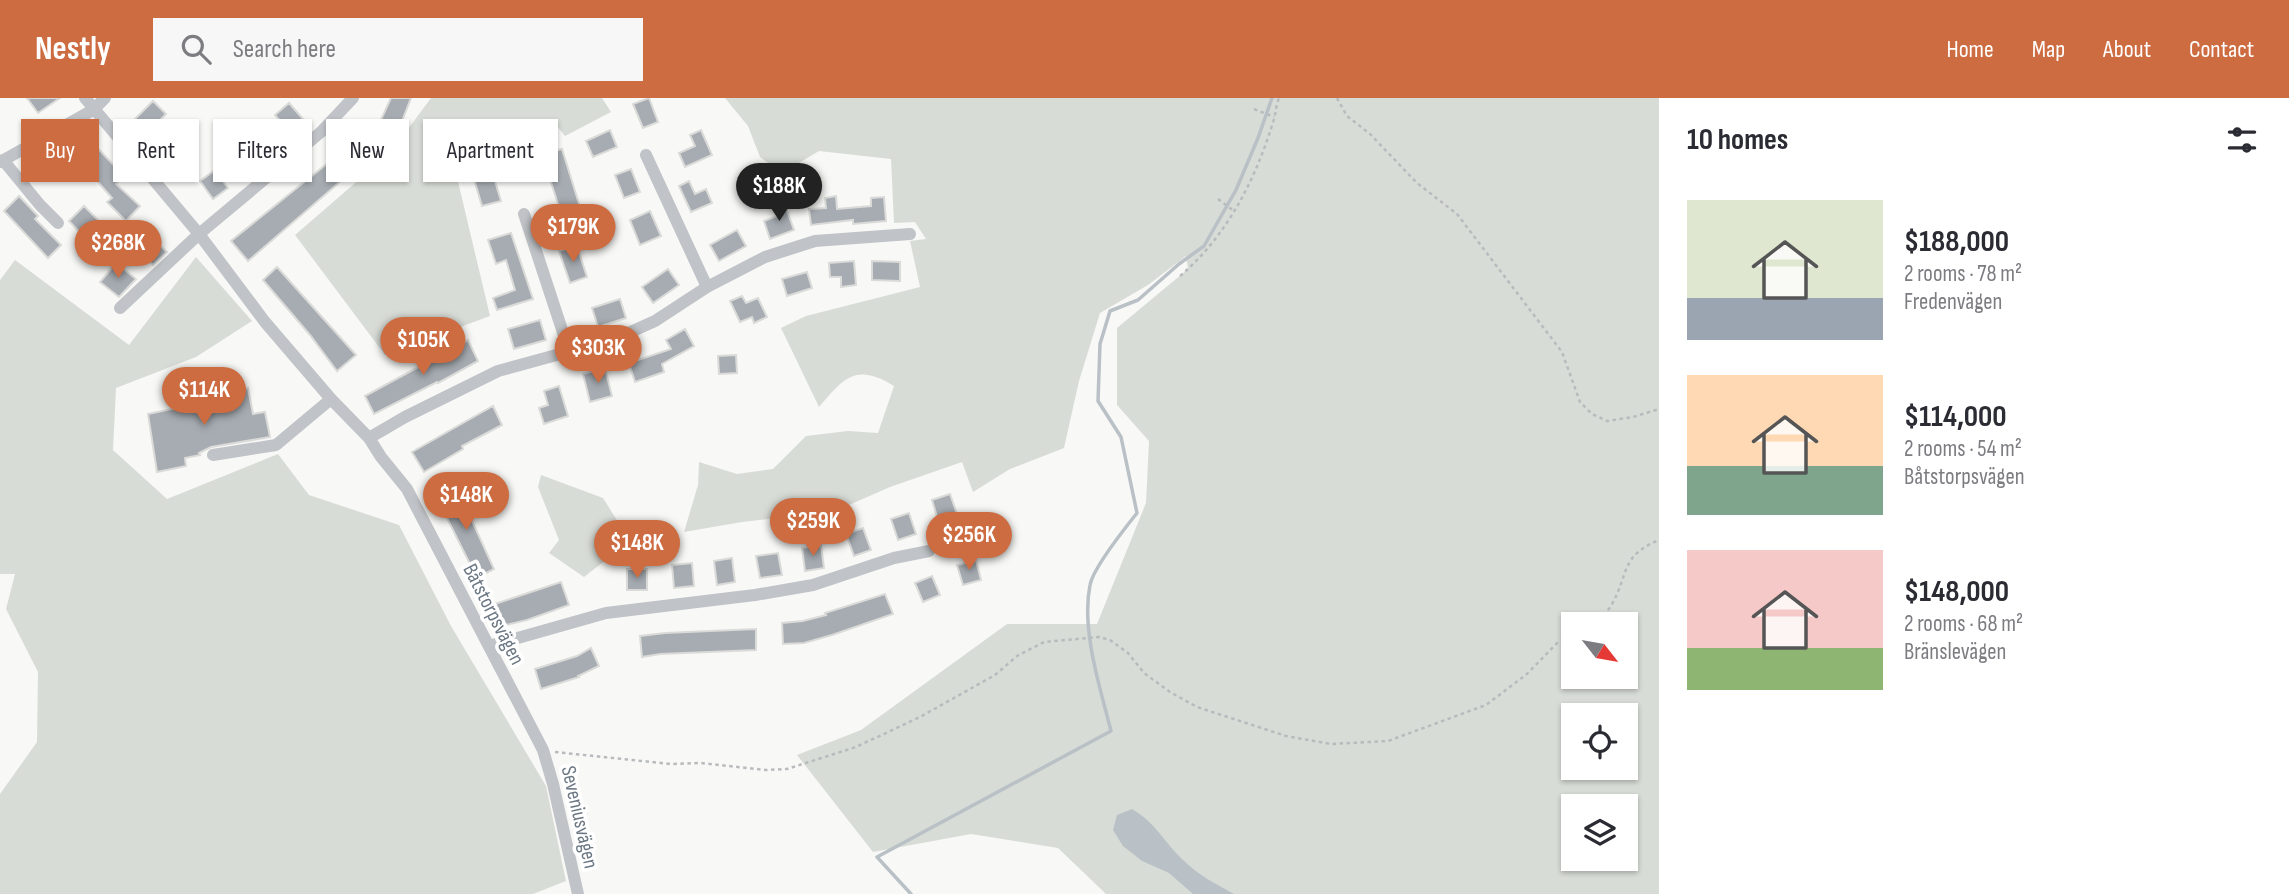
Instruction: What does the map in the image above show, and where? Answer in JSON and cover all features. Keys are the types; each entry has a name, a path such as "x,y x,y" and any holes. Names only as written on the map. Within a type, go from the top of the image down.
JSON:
{"street":[{"name":"Båtstorpsvägen","path":"85,98 199,234 265,322 369,439 407,489 543,750"},
{"path":"58,223 2,161 93,110 105,98"},
{"path":"120,308 199,234 321,132 353,98"},
{"path":"646,155 707,287"},
{"path":"524,214 569,351"},
{"path":"369,439 405,417 498,371 615,340 645,326 707,287 765,257 815,241 910,234"},
{"path":"213,455 276,445 331,399"},
{"path":"489,646 606,613 755,596 813,585 894,558 929,551"},
{"name":"Seveniusvägen","path":"543,750 578,894"}],"path":[{"path":"1180,276 1207,252 1245,196 1279,98"},
{"path":"1337,98 1347,116 1370,134 1417,183 1457,214 1562,352 1580,402 1592,414 1607,421 1659,409"},
{"path":"1254,109 1274,117"},
{"path":"1218,199 1234,211"},
{"path":"1605,612 1611,606 1628,562 1645,546 1659,540"},
{"path":"543,750 671,764 701,763 766,770 788,769 856,747 920,717 995,675 1017,656 1044,642 1099,637 1110,640 1128,653 1144,673 1197,707 1286,736 1331,744 1388,741 1486,705 1527,674 1561,641"}],"shaded area":[{"path":"431,98 602,98 611,112 565,136 558,127 558,119 423,119 423,182 458,182 490,316 385,355 295,235 356,182 409,182 409,128"},
{"path":"725,98 1659,98 1659,894 1106,894 1058,848 971,834 873,852 797,755 861,730 1007,624 1097,624 1146,503 1149,441 1117,405 1117,328 1188,269 1186,256 1148,285 1100,313 1079,381 1064,448 1010,469 973,492 962,462 890,487 833,512 742,522 684,532 698,485 699,462 737,474 773,469 806,436 848,431 878,433 894,386 870,375 852,377 836,388 819,407 781,328 806,316 920,287 910,241 926,239 915,222 894,223 891,159 819,151 782,173 760,157 748,126"},
{"path":"196,257 252,321 196,357 116,388 113,450 167,499 278,454 309,495 399,525 451,626 546,786 566,881 533,894 0,894 0,794 37,742 38,672 6,609 15,574 0,574 0,280 15,260 129,345"},
{"path":"541,475 603,498 630,541 584,577 549,553 559,540 538,487"},
{"path":"1132,809 1154,827 1189,865 1234,894 1193,894 1169,873 1142,861 1123,846 1113,830 1117,815"}],"building":[{"path":"27,98 60,98 38,113"},
{"path":"391,98 411,98 403,119 381,119"},
{"path":"649,98 658,122 643,128 633,104"},
{"path":"153,101 166,114 161,119 135,119"},
{"path":"289,103 303,119 278,119 275,115"},
{"path":"610,130 617,147 593,157 586,141"},
{"path":"701,130 712,155 685,167 679,153 695,146 690,135"},
{"path":"562,149 584,220 565,226 551,182 558,182 558,150"},
{"path":"99,150 113,164 113,182 118,182 116,184 140,206 126,221 107,202 112,198 98,182"},
{"path":"326,165 326,182 340,182 248,261 231,241 304,182 312,182 312,176"},
{"path":"631,169 640,192 624,198 615,175"},
{"path":"213,171 213,182 224,182 228,188 213,199 200,181"},
{"path":"689,181 695,194 706,189 712,203 691,212 679,186"},
{"path":"475,182 495,182 501,201 482,206"},
{"path":"19,196 38,216 35,219 61,245 48,258 4,211"},
{"path":"836,196 837,209 871,206 871,198 884,197 886,221 853,224 853,220 811,225 809,209 826,208 825,198"},
{"path":"785,205 794,230 770,239 764,221 777,216 774,208"},
{"path":"84,206 102,224 86,239 69,221"},
{"path":"650,211 661,236 640,245 630,220"},
{"path":"142,229 167,252 153,265 130,243"},
{"path":"737,230 746,246 719,261 710,245"},
{"path":"511,233 533,299 497,310 493,298 515,290 506,260 496,264 488,240"},
{"path":"577,246 587,277 570,283 559,251"},
{"path":"854,261 856,285 841,287 841,277 830,277 829,263"},
{"path":"872,261 900,262 900,281 872,280"},
{"path":"116,263 136,279 119,297 100,282"},
{"path":"277,267 356,355 337,371 263,280"},
{"path":"668,269 679,285 653,303 642,287"},
{"path":"807,272 812,288 787,296 782,279"},
{"path":"742,296 746,303 758,298 767,317 754,323 752,317 740,322 730,301"},
{"path":"620,299 626,318 598,327 592,308"},
{"path":"540,320 546,340 514,349 508,329"},
{"path":"685,329 694,346 662,364 664,372 635,382 629,363 671,349 666,340"},
{"path":"468,340 478,361 374,414 365,396"},
{"path":"736,355 737,373 719,374 718,356"},
{"path":"605,368 612,396 590,402 583,374"},
{"path":"559,386 568,416 544,424 539,408 548,405 544,391"},
{"path":"248,388 253,414 265,412 270,437 211,447 199,453 200,455 185,458 186,466 157,472 148,414 186,406 185,401"},
{"path":"493,406 502,425 462,446 463,449 424,472 412,452"},
{"path":"457,488 494,569 477,578 437,498"},
{"path":"950,494 958,517 939,523 932,500"},
{"path":"909,513 916,534 898,540 891,519"},
{"path":"863,528 871,550 854,556 846,534"},
{"path":"821,545 824,568 805,571 802,548"},
{"path":"778,553 782,575 760,578 756,556"},
{"path":"732,558 735,582 717,585 714,561"},
{"path":"976,560 981,580 963,585 957,565"},
{"path":"692,563 694,586 674,588 672,565"},
{"path":"627,569 647,569 647,590 627,590"},
{"path":"932,576 940,595 923,602 915,583"},
{"path":"561,582 569,605 502,626 495,604"},
{"path":"885,594 893,614 804,643 783,644 782,623 826,615 825,613"},
{"path":"756,629 756,650 642,657 640,636"},
{"path":"591,648 599,666 579,677 541,689 535,669 577,656"}],"waterway":[{"path":"911,894 877,857 1111,731 1090,639 1090,585 1110,548 1137,513 1121,437 1098,401 1100,344 1110,311 1138,300 1204,246 1236,190 1272,98"}]}
